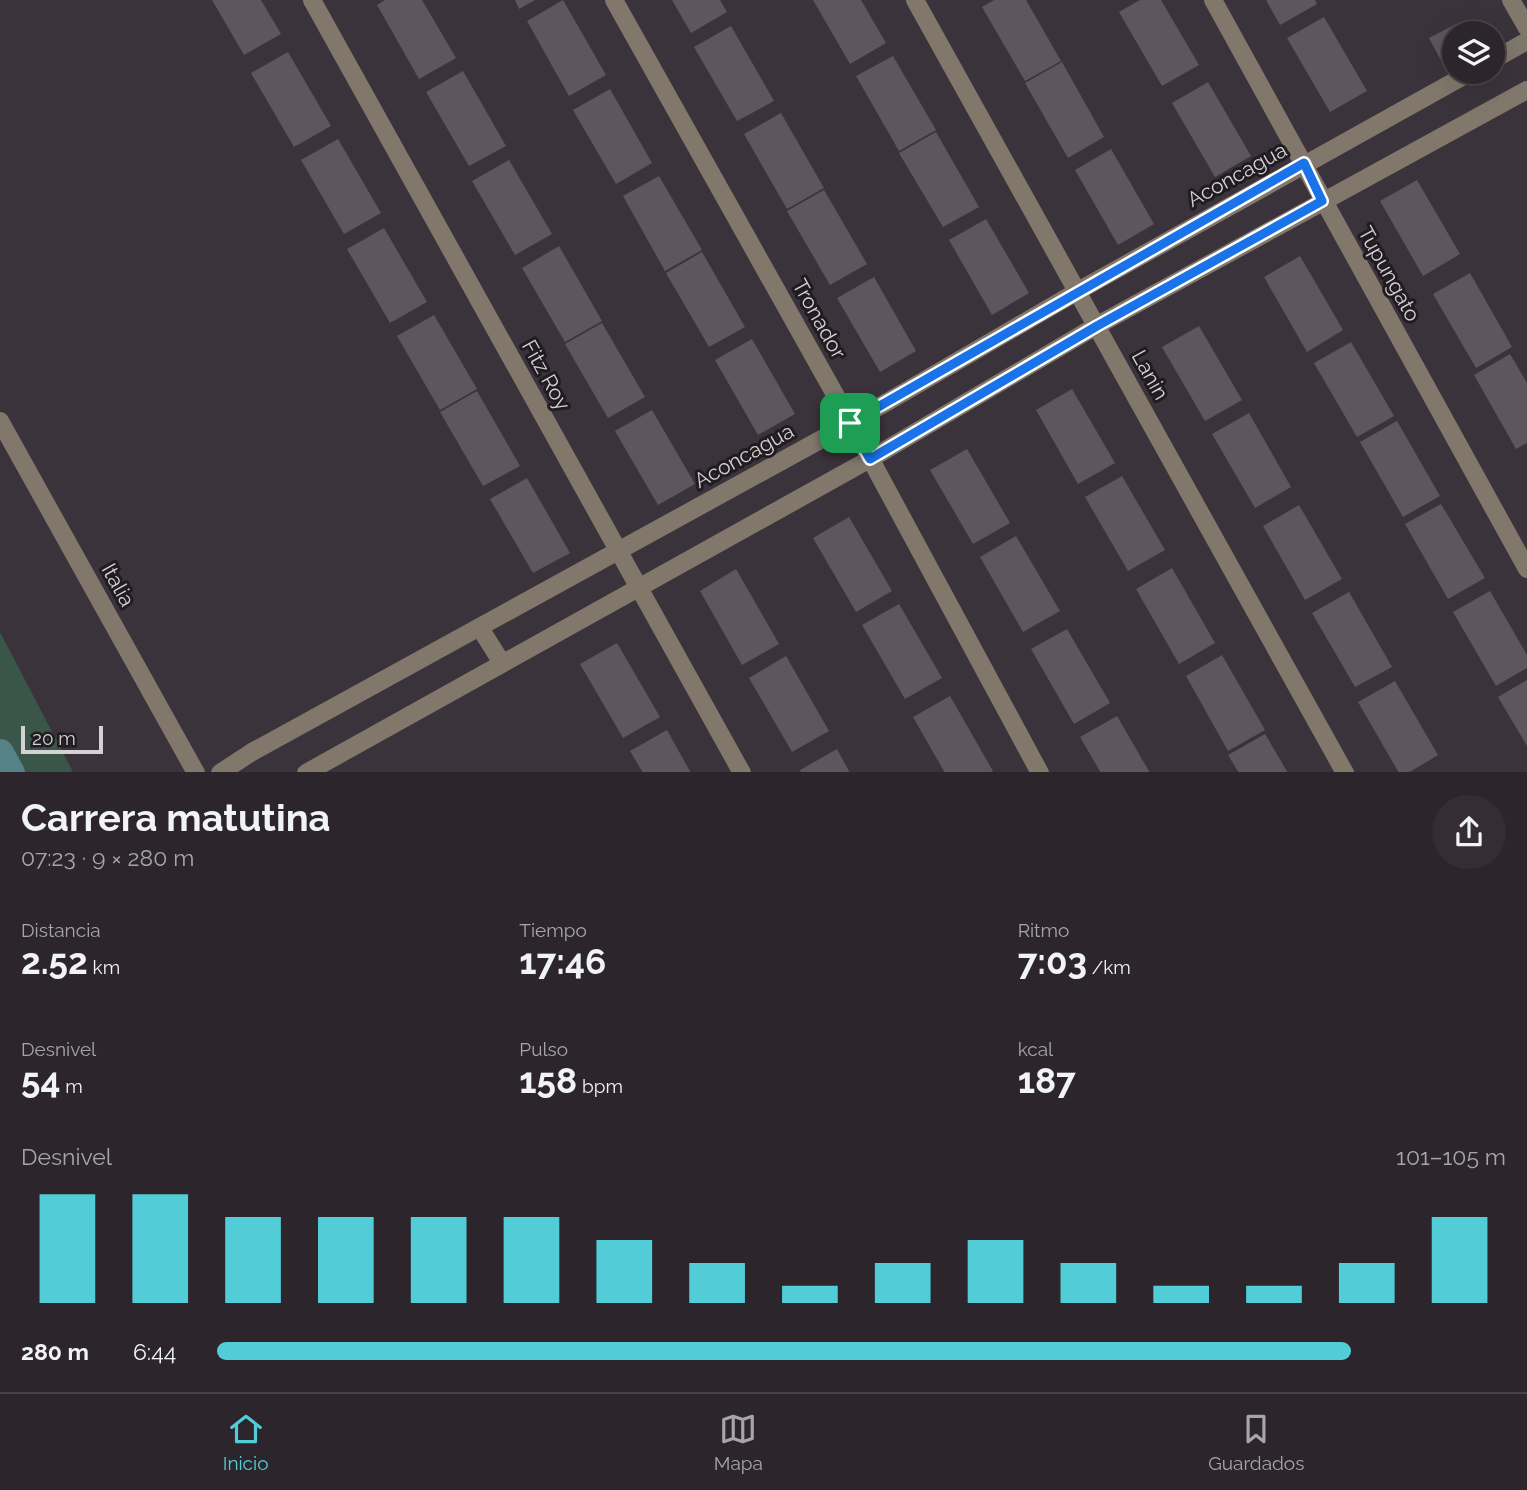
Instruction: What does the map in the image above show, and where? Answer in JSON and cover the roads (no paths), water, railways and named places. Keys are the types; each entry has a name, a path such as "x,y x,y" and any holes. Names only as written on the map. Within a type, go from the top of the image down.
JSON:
{"street":[{"name":"Fitz Roy","path":"312,0 742,772"},
{"name":"Tronador","path":"614,0 870,459 1040,772"},
{"name":"Lanin","path":"915,0 1345,772"},
{"name":"Tupungato","path":"1213,0 1527,569"},
{"path":"1511,0 1527,28"},
{"path":"1505,53 1527,41"},
{"name":"Aconcagua","path":"220,772 850,423 1304,163 1449,84"},
{"path":"306,772 870,459 1097,326 1527,90"},
{"name":"Italia","path":"0,421 196,772"},
{"path":"480,628 502,663"}],"waterway":[{"path":"0,753 10,772"}]}
